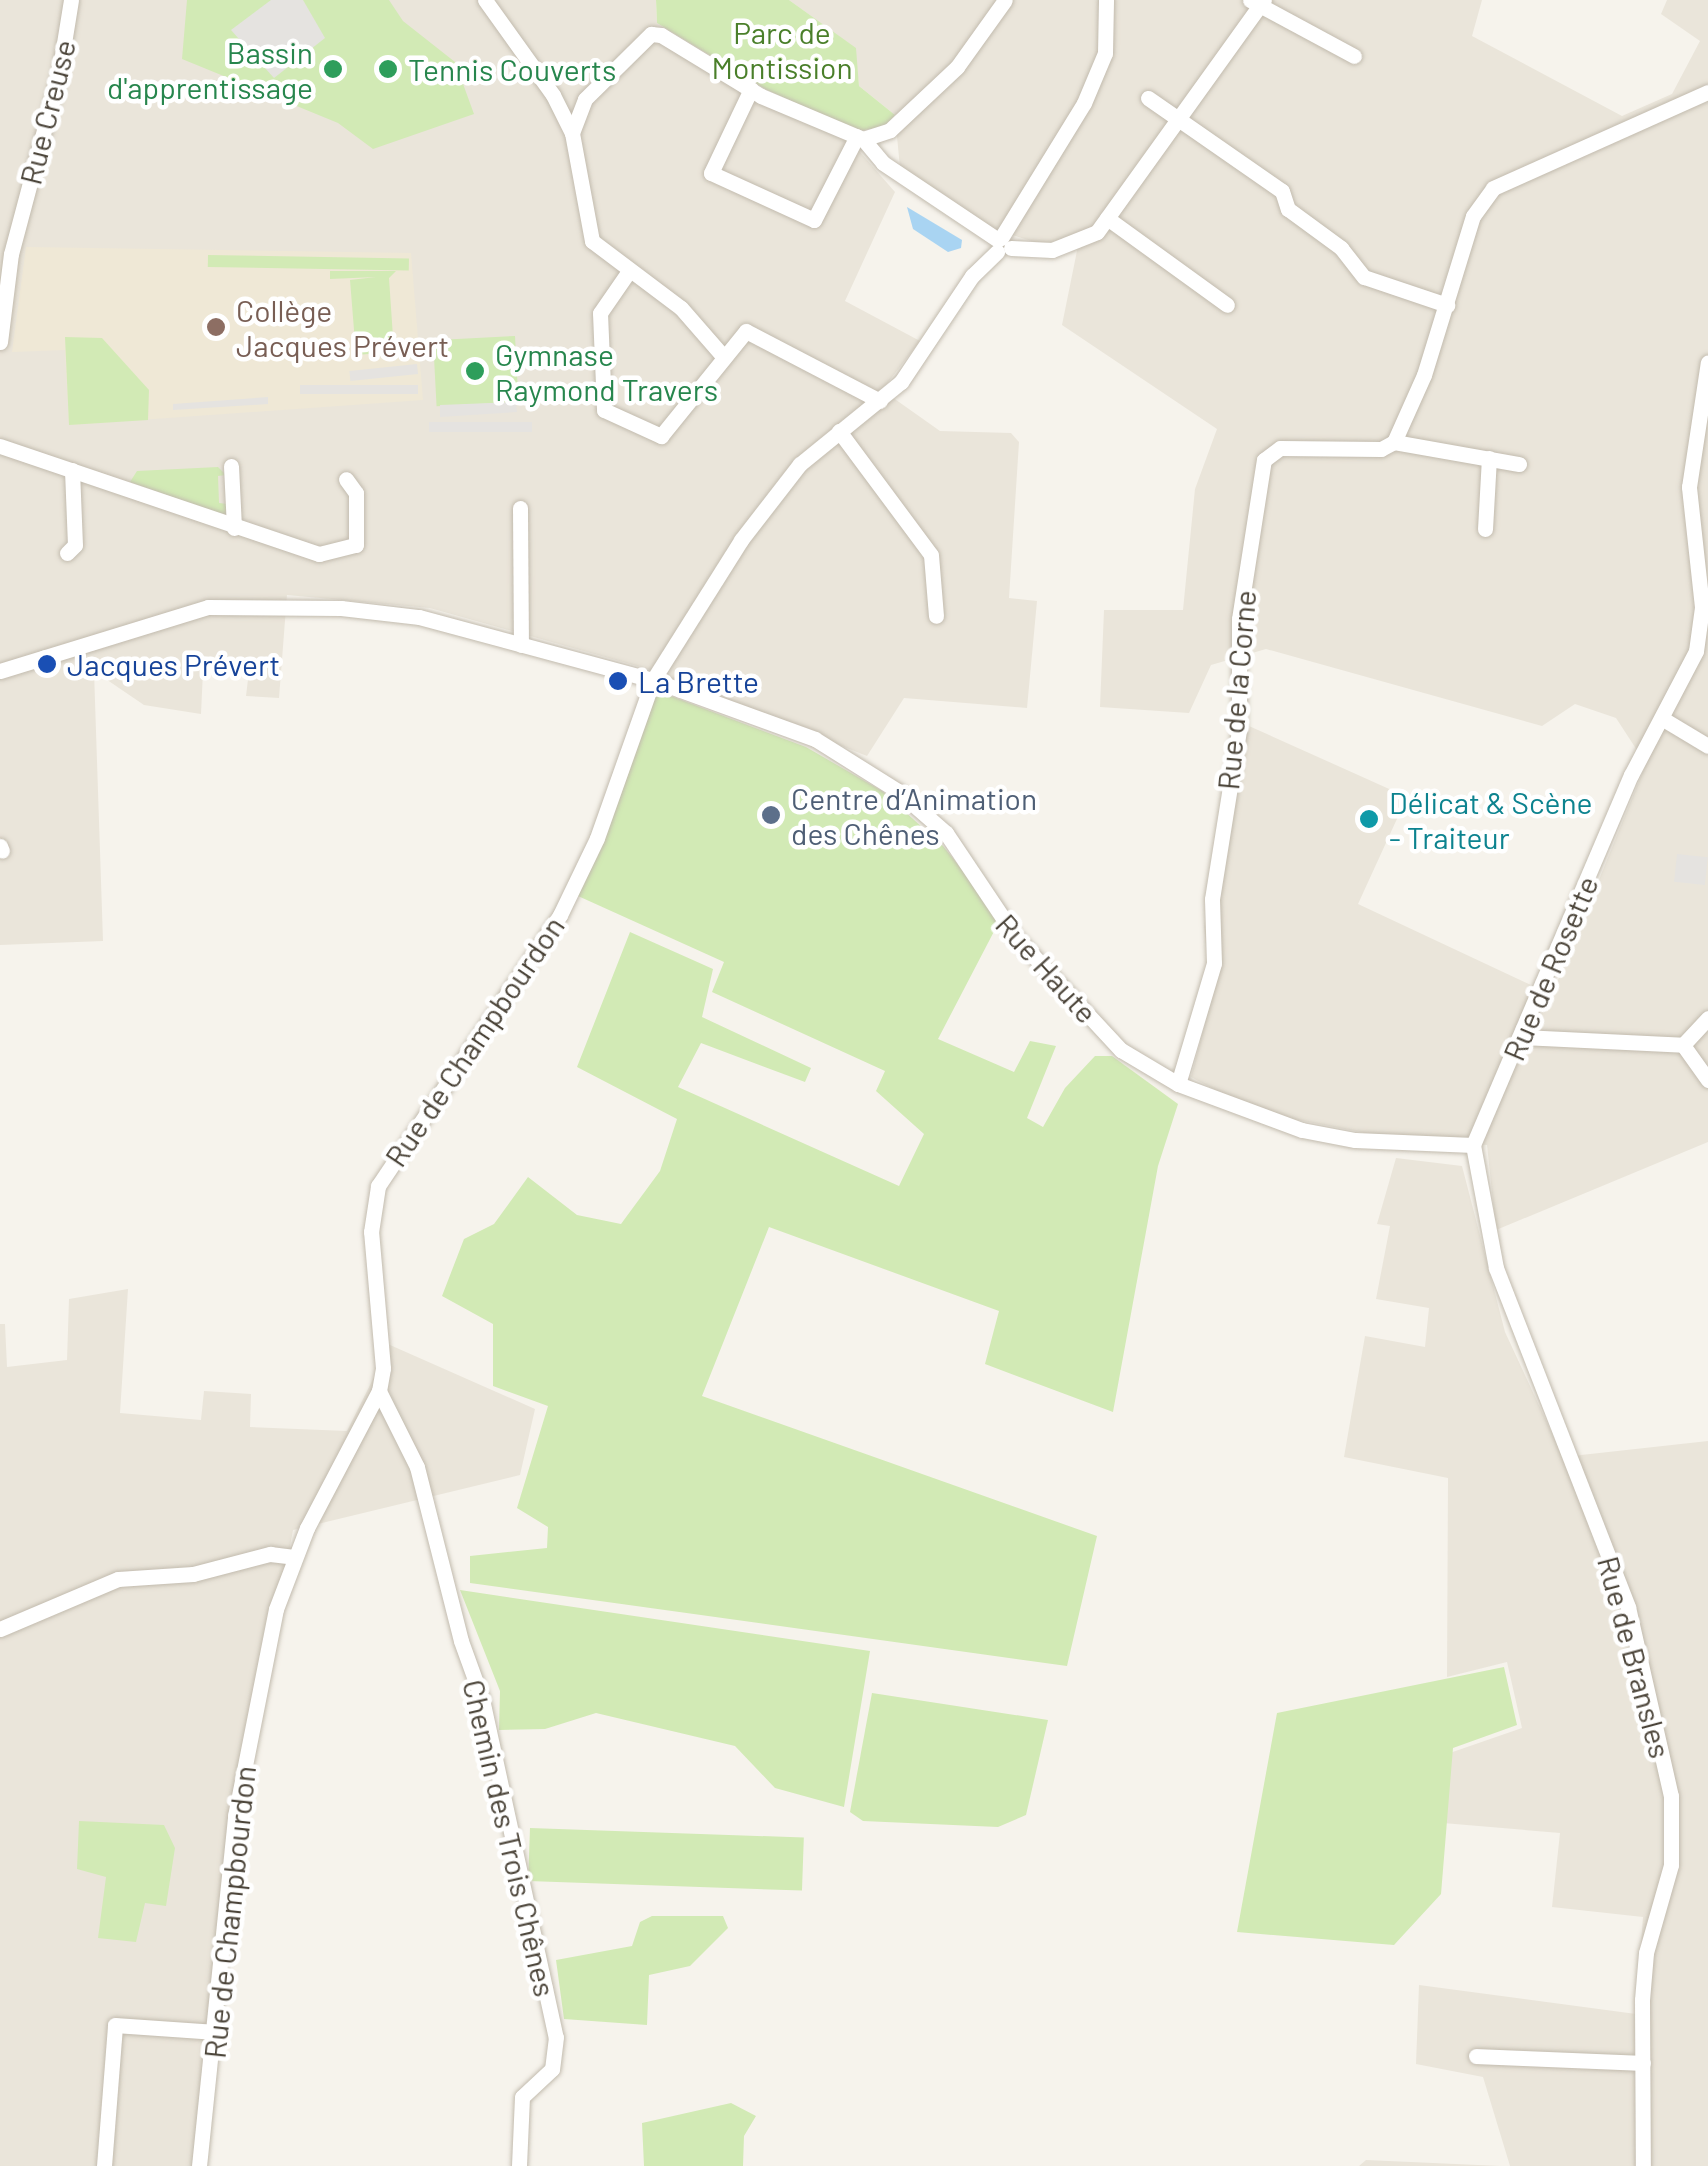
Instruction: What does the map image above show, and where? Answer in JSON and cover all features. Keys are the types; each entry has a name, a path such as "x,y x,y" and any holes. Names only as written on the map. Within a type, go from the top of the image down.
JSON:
{"street":[{"name":"Rue Creuse","path":"0,342 11,254 59,74 71,0"},
{"path":"485,0 553,95 572,133 592,240 681,308 722,355"},
{"path":"751,89 711,173 814,220 860,138 890,130 956,67 1005,0"},
{"name":"Rue de Champbourdon","path":"199,2166 216,2032 235,1816 276,1608 294,1558 379,1391 384,1341 372,1232 378,1186 560,915 597,838 653,680 741,540 800,464 901,382 972,276 1002,244 1084,103 1105,54 1106,0"},
{"path":"572,133 585,99 651,34 751,89 860,138 883,162 1002,244 1076,246 1107,218 1258,2 1354,56"},
{"path":"1394,442 1403,433 1473,216 1492,188 1708,92"},
{"path":"553,95 585,99"},
{"path":"1148,98 1282,191 1288,209 1341,248 1364,277 1447,305"},
{"path":"883,162 890,130"},
{"path":"1107,218 1227,305"},
{"path":"628,271 600,313 604,410 661,436 722,355 746,331 755,331 880,400"},
{"name":"Rue de Rosette","path":"1473,1146 1631,775 1663,720 1700,629 1688,488 1708,362"},
{"path":"839,431 931,555 936,616"},
{"name":"Rue de la Corne","path":"1178,1084 1214,962 1212,899 1238,730 1238,619 1264,460 1280,448 1381,449 1394,442 1519,464"},
{"path":"0,446 319,554 346,552 359,530 356,493 346,479"},
{"path":"1485,530 1489,458"},
{"path":"231,466 234,528"},
{"path":"68,552 75,545 72,470"},
{"path":"520,508 521,645"},
{"name":"Rue Haute","path":"0,670 208,607 342,608 419,618 653,680 815,739 898,791 946,833 1015,936 1121,1050 1178,1084 1302,1130 1355,1140 1473,1146"},
{"path":"1663,720 1708,746"},
{"path":"1683,1045 1708,1018"},
{"path":"1522,1037 1683,1045"},
{"path":"1683,1045 1708,1080"},
{"name":"Rue de Bransles","path":"1473,1146 1496,1268 1628,1608 1671,1796 1671,1866 1646,1953 1643,2166"},
{"name":"Chemin des Trois Chênes","path":"379,1391 417,1468 461,1641 482,1699 556,2037 552,2069 522,2097 519,2166"},
{"path":"0,1630 118,1579 194,1574 270,1554 294,1558"},
{"path":"104,2166 115,2026 216,2032"},
{"path":"1476,2056 1644,2063"}],"shaded area":[{"path":"0,0 656,0 657,23 852,143 895,192 845,301 920,341 882,390 940,431 1011,433 1019,442 1009,598 1037,601 1027,708 904,698 867,756 648,669 430,608 287,595 279,698 246,696 249,671 203,671 201,714 144,705 94,671 103,941 0,945"},
{"path":"271,0 303,0 325,38 274,78 231,30"},
{"path":"789,0 1482,0 1472,36 1622,116 1672,94 1700,41 1661,14 1667,0 1708,0 1708,1142 1496,1230 1487,1145 1386,1137 1257,1112 1191,1077 1212,996 1204,927 1219,820 1249,726 1407,797 1358,904 1552,995 1646,764 1616,718 1575,704 1542,726 1266,649 1211,665 1189,713 1100,707 1104,610 1183,610 1195,489 1217,429 1062,325 1080,236 1041,244 990,228 900,168 895,115 859,86 855,48"},
{"name":"Collège Jacques Prévert","path":"26,247 411,253 423,400 69,425 65,350 12,352"},
{"path":"417,364 418,374 350,381 349,371"},
{"path":"300,385 418,385 418,394 300,394"},
{"path":"268,397 268,404 173,410 173,404"},
{"path":"516,402 517,412 440,417 440,405"},
{"path":"429,422 532,422 532,432 429,432"},
{"path":"1677,854 1708,857 1705,885 1674,882"},
{"path":"1396,1158 1462,1166 1505,1332 1563,1457 1708,1441 1708,2166 1510,2166 1483,2077 1416,2064 1419,1985 1636,2014 1643,1917 1552,1907 1560,1833 1443,1823 1444,1755 1522,1728 1507,1662 1447,1677 1448,1478 1344,1457 1365,1336 1425,1347 1429,1308 1376,1299 1390,1226 1377,1224"},
{"path":"128,1289 120,1413 201,1420 204,1391 251,1394 250,1427 347,1431 390,1345 535,1409 520,1475 293,1530 232,1855 202,2166 0,2166 0,1324 5,1324 7,1367 67,1360 69,1299"},
{"path":"1366,2160 1500,2166 1359,2166"}],"green space":[{"path":"187,0 389,0 403,21 455,62 474,114 373,149 338,123 182,59"},
{"name":"Parc de Montission","path":"656,0 789,0 856,48 859,86 895,115 884,127 858,131 767,90 657,23"},
{"path":"208,255 409,259 409,271 208,267"},
{"path":"330,271 396,271 389,278 394,352 356,355 350,280 376,277 330,279"},
{"name":"Gymnase Raymond Travers","path":"515,336 518,402 437,406 433,340"},
{"path":"65,337 102,338 149,390 148,420 69,425"},
{"path":"218,467 226,475 218,476 219,503 228,504 228,517 130,482 137,471"},
{"path":"655,690 806,747 882,791 943,846 1001,918 938,1039 1014,1072 1030,1041 1056,1046 1027,1118 1043,1127 1065,1088 1095,1056 1112,1056 1178,1104 1158,1166 1113,1412 985,1364 999,1311 769,1227 702,1396 1097,1536 1067,1666 470,1583 470,1556 547,1548 548,1527 517,1508 548,1406 493,1386 493,1324 442,1296 464,1239 494,1224 528,1177 577,1215 621,1224 660,1171 677,1119 577,1067 630,932 713,969 702,1017 811,1068 805,1082 701,1043 678,1087 899,1186 924,1134 876,1091 885,1071 712,992 724,962 578,896"},
{"path":"460,1590 870,1651 844,1807 775,1788 735,1746 596,1713 545,1729 499,1730 500,1691"},
{"path":"1504,1667 1517,1725 1453,1748 1441,1894 1394,1945 1237,1932 1277,1713"},
{"path":"872,1693 1048,1720 1026,1815 998,1827 863,1821 850,1812"},
{"path":"79,1821 164,1825 175,1848 166,1906 145,1903 136,1942 98,1938 106,1877 77,1869"},
{"path":"530,1828 804,1838 802,1891 528,1881"},
{"path":"652,1916 723,1916 728,1928 690,1966 649,1975 647,2025 564,2019 556,1960 632,1946 640,1922"},
{"path":"731,2103 756,2116 744,2136 743,2166 644,2166 642,2123"}],"water":[{"path":"907,207 962,240 961,248 948,252 913,229"}],"place":[{"name":"Bassin d'apprentissage","path":"333,69"},
{"name":"Tennis Couverts","path":"388,69"},
{"name":"Collège Jacques Prévert","path":"216,327"},
{"name":"Gymnase Raymond Travers","path":"475,371"},
{"name":"Jacques Prévert","path":"47,664"},
{"name":"La Brette","path":"618,681"},
{"name":"Centre d’Animation des Chênes","path":"771,815"},
{"name":"Délicat & Scène - Traiteur","path":"1369,819"}]}
